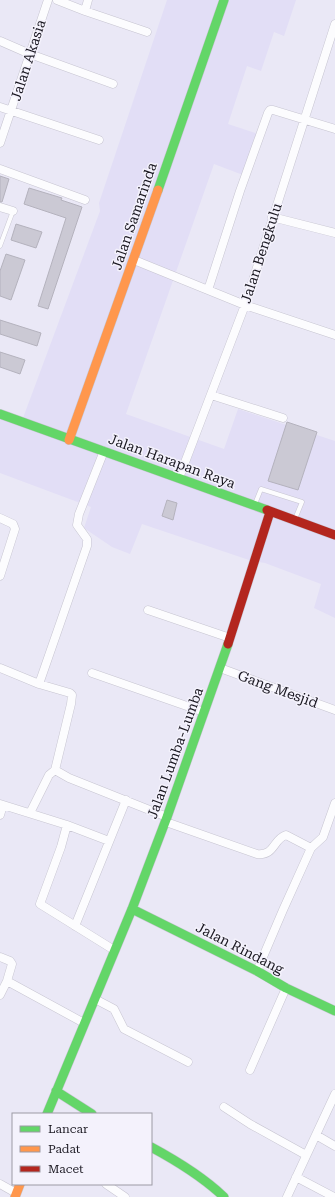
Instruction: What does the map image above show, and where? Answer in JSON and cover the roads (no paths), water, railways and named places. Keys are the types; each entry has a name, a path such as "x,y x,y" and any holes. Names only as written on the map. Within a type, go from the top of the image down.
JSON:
{"street":[{"name":"Jalan Akasia","path":"0,144 48,0"},
{"path":"57,0 147,32"},
{"path":"85,11 88,0"},
{"name":"Jalan Samarinda","path":"69,440 134,260 224,0"},
{"name":"Jalan Bengkulu","path":"179,478 245,305 272,217 334,28"},
{"path":"0,41 30,54 113,84"},
{"path":"0,107 99,140"},
{"path":"208,290 240,190 270,110 335,129"},
{"path":"0,169 85,200"},
{"path":"0,207 13,211"},
{"path":"272,217 335,233"},
{"path":"134,260 245,305 335,335"},
{"path":"211,395 283,418"},
{"name":"Jalan Harapan Raya","path":"0,414 335,535"},
{"path":"39,684 87,546 87,539 77,525 79,514 104,451"},
{"name":"Jalan Lumba-Lumba","path":"47,1113 132,909 166,819 220,668 270,512"},
{"path":"0,518 13,524 15,529 0,576"},
{"path":"148,610 230,638"},
{"path":"0,668 39,684 70,693 72,695 72,704 55,770 49,775 30,813"},
{"name":"Gang Mesjid","path":"220,668 335,710"},
{"path":"92,673 204,712"},
{"path":"55,770 69,778 126,800 166,819 257,854 263,855 269,852 282,837 286,835 311,848"},
{"path":"75,926 126,800"},
{"path":"257,971 311,848 322,837 335,803"},
{"path":"0,815 2,804 67,825 109,841"},
{"path":"67,825 61,847 40,904 114,950"},
{"name":"Jalan Rindang","path":"132,909 257,971 286,988 335,1011"},
{"path":"0,957 10,961 12,964 7,981 0,995"},
{"path":"7,981 84,1023"},
{"path":"250,1070 286,988"},
{"path":"95,999 114,1009 124,1029 188,1062"},
{"path":"56,1092 90,1113"},
{"path":"287,1197 335,1094"},
{"path":"224,1106 250,1124 306,1155"},
{"path":"316,1135 335,1146"},
{"path":"152,1148 182,1164 216,1188 224,1197"},
{"path":"296,1177 334,1197"},
{"path":"0,1184 17,1191"},
{"path":"107,1185 125,1197"}],"lane":[{"path":"0,246 13,211"},
{"path":"255,506 261,489 302,502 295,521"}]}
